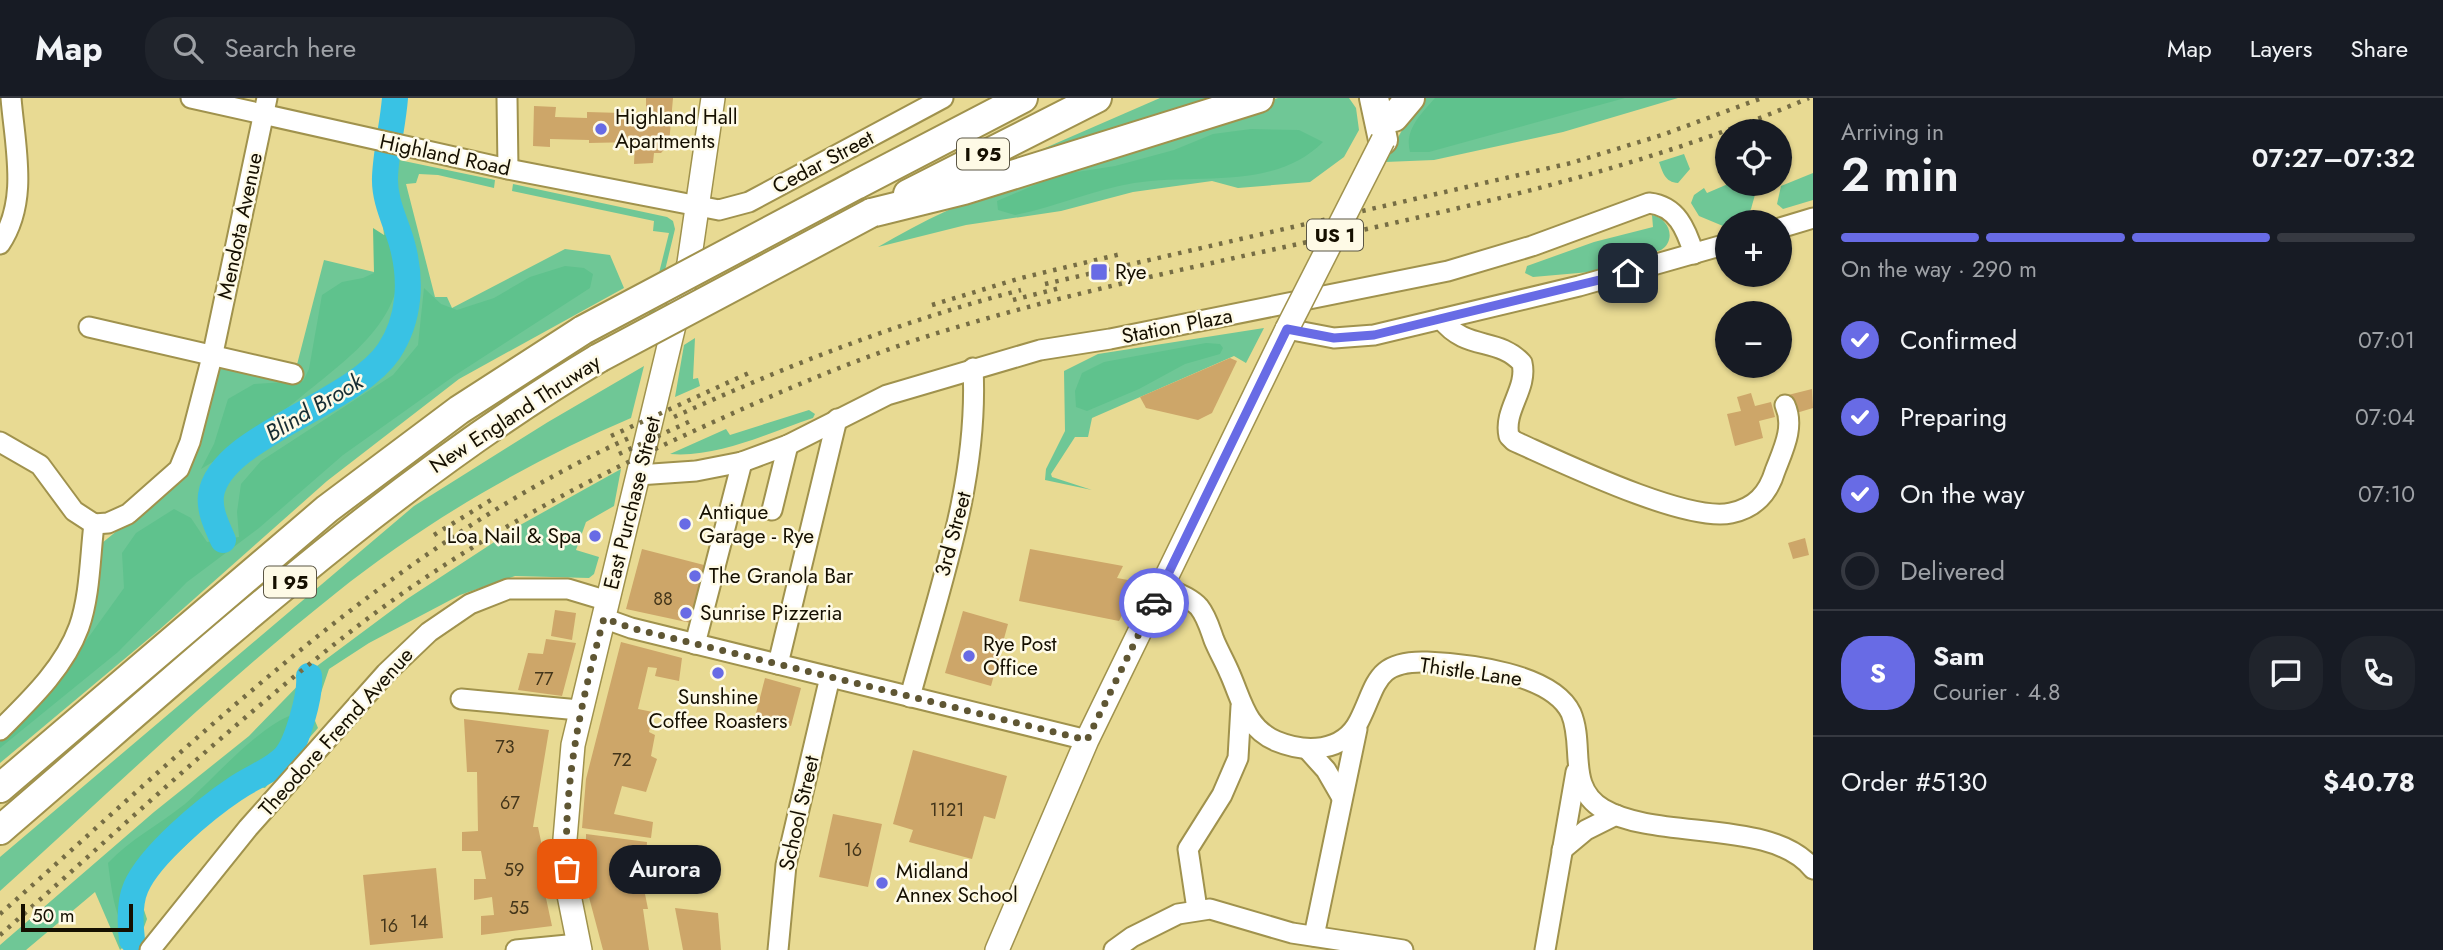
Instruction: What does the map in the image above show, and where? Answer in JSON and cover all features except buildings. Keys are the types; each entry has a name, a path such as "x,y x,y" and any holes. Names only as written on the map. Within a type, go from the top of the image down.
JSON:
{"highway":[{"name":"New England Thruway","path":"0,788 327,509 458,410 583,330 1023,98"},
{"name":"New England Thruway","path":"0,830 381,507 481,434 599,358 871,213 1097,98"},
{"path":"871,213 964,190 1259,98"},
{"path":"1374,98 1398,113"}],"main road":[{"name":"East Purchase Street","path":"579,947 569,895 565,839 569,775 579,710 606,610 689,263 713,98"},
{"name":"US 1","path":"1004,947 1087,740 1287,329 1398,113"}],"street":[{"path":"0,244 17,207 18,181 11,98"},
{"name":"Highland Road","path":"191,98 265,107 353,135 699,208"},
{"path":"506,98 508,169"},
{"name":"Cedar Street","path":"699,208 719,210 749,202 943,98"},
{"name":"Mendota Avenue","path":"94,524 108,523 128,514 179,468 190,442 213,353 265,107"},
{"name":"Station Plaza","path":"638,475 696,471 742,462 788,445 896,391 973,368 1062,345 1110,339 1448,271 1539,244 1649,203 1668,207 1676,215 1694,254"},
{"path":"1792,224 1813,218"},
{"path":"1287,329 1334,338 1352,337 1591,283 1715,248"},
{"path":"1441,318 1458,337 1504,349 1522,363 1522,381 1508,421 1509,436 1514,441 1621,488 1690,509 1728,514 1753,506 1759,500 1771,483 1788,436 1790,416 1785,405"},
{"path":"89,327 213,353 293,374"},
{"name":"3rd Street","path":"910,697 968,478 975,408 973,368"},
{"path":"778,664 838,419"},
{"path":"0,442 40,464 74,511 94,524 84,604 74,639 54,671 0,730"},
{"path":"772,510 788,445"},
{"path":"695,644 742,462"},
{"path":"1162,586 1192,601 1200,609 1230,673 1241,706 1256,728 1278,742 1308,750 1345,740 1360,721"},
{"name":"Theodore Fremd Avenue","path":"150,950 248,828 386,673 429,632 470,604 508,589 568,589 606,610 695,644 1087,740"},
{"name":"Thistle Lane","path":"1314,936 1341,796 1360,721 1372,685 1379,677 1402,664 1430,662 1516,675 1545,687 1566,705 1575,730 1577,768 1591,799 1616,815 1780,846 1805,859 1813,869"},
{"name":"School Street","path":"778,950 786,865 830,677"},
{"path":"461,699 579,710"},
{"path":"1197,909 1188,849 1222,794 1238,758 1241,706"},
{"path":"1238,758 1265,743 1278,742"},
{"path":"1308,750 1326,770 1341,796"},
{"path":"1545,950 1577,768"},
{"path":"1562,850 1586,830 1616,815"},
{"path":"1114,950 1146,929 1197,909 1223,911 1274,929 1403,950"},
{"path":"516,950 579,947"}],"green space":[{"path":"1160,98 1224,98 1030,159 1029,155"},
{"path":"1278,98 1349,98 1356,108 1359,130 1344,157 1310,182 1238,188 1212,181 1133,192 1061,211 966,225 878,247 925,221 1023,179"},
{"path":"1419,98 1678,98 1563,132 1434,160 1385,162"},
{"path":"1435,98 1625,98 1429,152 1410,152 1409,137 1412,129 1419,116"},
{"path":"1251,129 1299,130 1323,142 1282,168 1258,174 1134,183 1015,215 998,210 997,201 1058,175 1115,166 1174,150 1213,134"},
{"path":"1684,154 1690,169 1678,183 1670,181 1659,162"},
{"path":"375,155 495,180 494,188 438,175 419,174 416,183 406,184 435,297 447,297 452,308 565,249 610,255 624,288 459,379 327,481 159,630 0,763 0,737 51,684 96,548 169,488 217,368 222,365 293,380 324,260 374,272 384,235"},
{"path":"1813,173 1813,200 1783,209 1777,204 1779,196 1792,196 1792,182"},
{"path":"513,184 667,217 673,221 675,229 652,324 645,329 669,233 653,231 654,221 512,191"},
{"path":"1704,188 1707,193 1715,190 1715,196 1755,196 1750,210 1715,210 1715,223 1699,216 1691,203 1694,195"},
{"path":"1652,215 1663,220 1669,230 1669,241 1661,250 1590,272 1533,277 1525,273 1527,266 1594,242 1653,227"},
{"path":"373,228 384,235 394,236 399,263 397,287 389,309 376,329 341,364 290,406 240,444 201,469 214,444 228,399 254,384 303,381 309,369 322,295 342,282 374,273"},
{"path":"565,266 584,268 593,274 590,288 454,376 343,455 259,528 187,582 118,652 0,748 0,741 44,699 124,588 122,553 136,533 174,509 191,518 207,542 239,537 237,512 241,484 261,461 393,375 418,345 424,288 441,304 457,310 494,298 530,277"},
{"path":"1264,328 1246,363 1234,356 1092,418 1088,437 1075,437 1051,474 1052,477 1092,490 1045,480 1046,469 1065,431 1064,371 1098,354"},
{"path":"695,338 693,379 698,378 700,386 675,397 684,345"},
{"path":"1206,343 1220,344 1223,348 1220,354 1185,364 1139,389 1087,411 1076,407 1075,391 1082,373 1104,362"},
{"path":"644,366 631,418 515,474 441,518 370,567 250,665 0,891 0,857 414,506"},
{"path":"809,410 815,414 813,418 743,443 706,452 670,454 726,429 730,435"},
{"path":"621,469 614,506 586,522 576,550 599,557 594,574 589,578 515,576 460,595 369,643 329,669 313,716 318,728 265,788 248,785 152,878 142,904 147,919 144,927 120,950 95,892 26,950 0,950 0,945 154,812 249,736 317,666 407,599 522,524"},
{"path":"293,715 309,722 309,730 272,774 240,788 147,877 144,901 134,915 137,925 129,935 117,911 108,863 135,839 185,804 267,729"}],"waterway":[{"name":"Blind Brook","path":"223,540 211,507 211,495 220,474 238,455 262,438 347,388 371,370 396,339 405,313 408,285 402,244 385,186 395,98"},
{"name":"Blind Brook","path":"132,940 132,900 143,874 194,820 235,789 285,757 290,751 302,718 309,676"}],"railway":[{"path":"1045,284 1571,163 1662,135 1762,98"},
{"path":"0,935 275,692 371,616 442,567 516,522 592,480 670,442 846,365 917,339 1168,273 1493,200 1600,171 1705,138 1809,98"},
{"path":"932,305 1021,278 1121,254"},
{"path":"1013,300 1060,288"},
{"path":"674,417 759,380 888,330 1021,290"},
{"path":"611,436 751,372"},
{"path":"619,454 695,419"},
{"path":"0,914 222,716 298,652 376,592 456,535 541,483 629,438"},
{"path":"434,535 491,500"}],"way so far":[{"path":"567,869 566,806 573,746 579,710 604,618 631,628 1087,740 1154,603"}],"place":[{"name":"Highland Hall Apartments","path":"601,129"},
{"name":"Rye","path":"1099,272"},
{"name":"Antique Garage - Rye","path":"685,524"},
{"name":"Loa Nail & Spa","path":"595,536"},
{"name":"The Granola Bar","path":"695,576"},
{"name":"Sunrise Pizzeria","path":"686,613"},
{"name":"Rye Post Office","path":"969,656"},
{"name":"Sunshine Coffee Roasters","path":"718,673"},
{"name":"Aurora","path":"567,869"},
{"name":"Midland Annex School","path":"882,883"}],"route":[{"path":"1154,603 1287,329 1334,338 1374,335 1628,273"}]}
